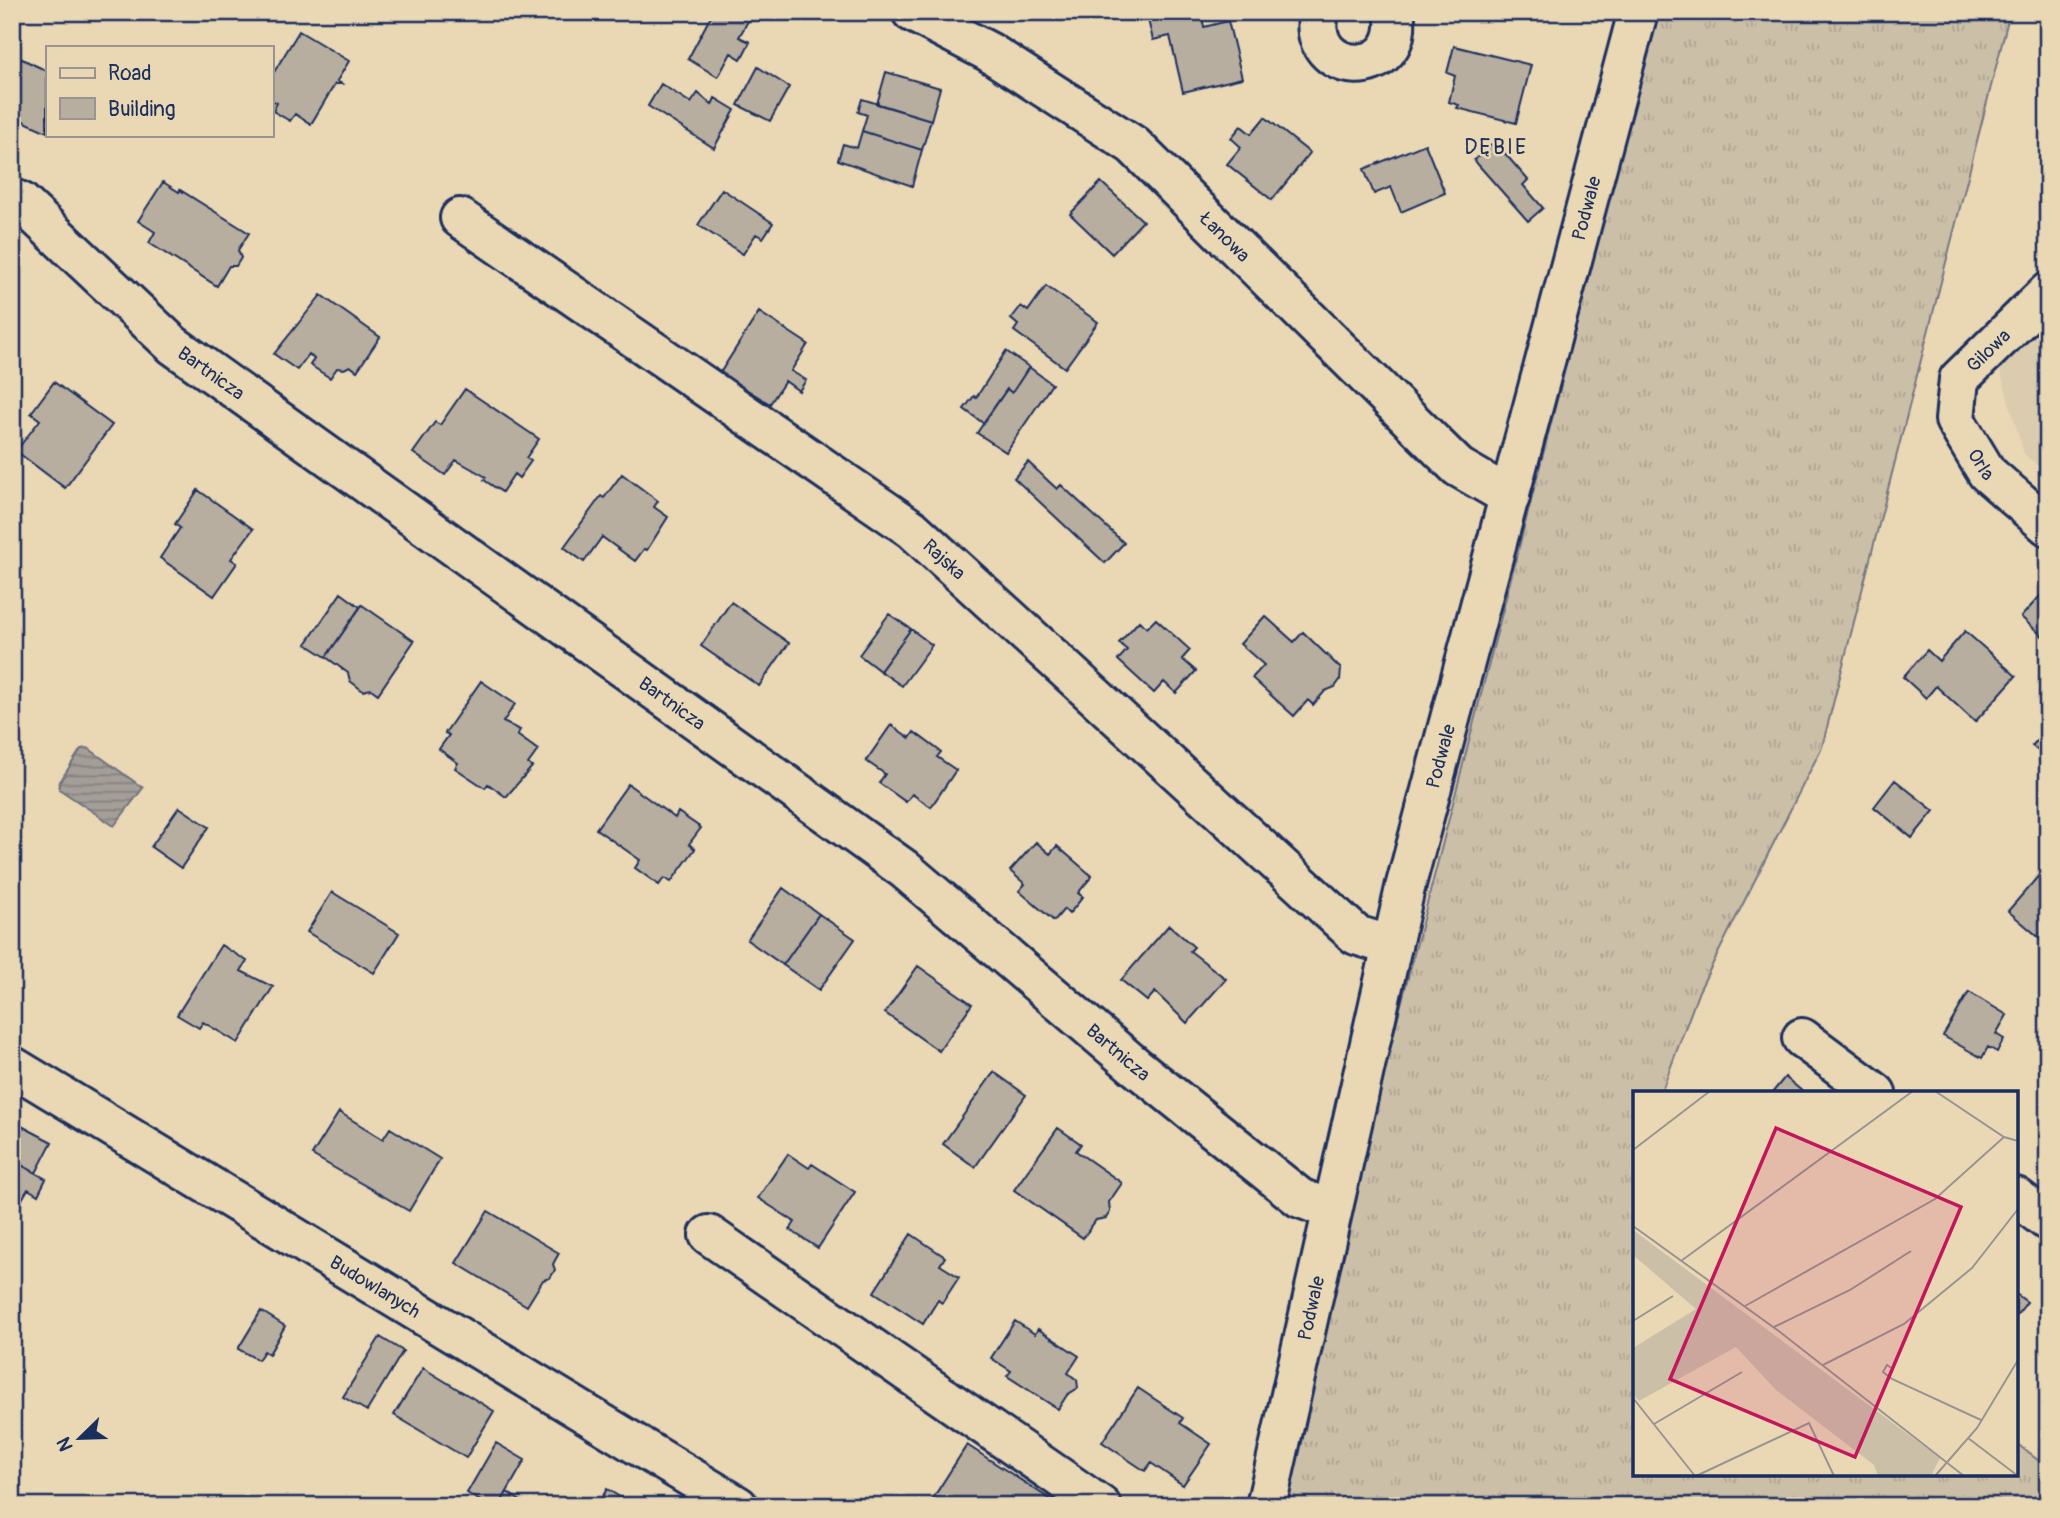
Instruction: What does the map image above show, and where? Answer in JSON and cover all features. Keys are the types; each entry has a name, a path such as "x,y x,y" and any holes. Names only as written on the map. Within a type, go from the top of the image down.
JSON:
{"street":[{"name":"Łanowa","path":"912,12 989,52 1133,145 1458,467 1510,497"},
{"path":"1319,12 1317,26 1325,50 1335,58 1358,65 1370,62 1389,47 1394,36 1394,12"},
{"name":"Podwale","path":"1266,1506 1392,946 1638,12"},
{"name":"Bartnicza","path":"12,198 21,202 173,345 904,869 1135,1066 1300,1198 1332,1210"},
{"name":"Rajska","path":"460,218 912,529 1356,934 1392,946"},
{"name":"Gilowa","path":"1959,379 2048,292"},
{"name":"Orla","path":"1959,379 1955,420 1987,473 2048,526"},
{"path":"1802,1038 1873,1091"},
{"name":"Budowlanych","path":"12,1066 738,1506"},
{"path":"2018,1198 2048,1220"},
{"path":"709,1235 1101,1506"}],"shaded area":[{"path":"2048,318 2048,474 2024,454 1999,367"},
{"path":"88,748 143,788 114,826 59,789 59,783 81,749"}],"green space":[{"path":"1657,12 2010,12 1822,747 1699,991 1662,1091 1633,1091 1633,1476 2018,1476 2018,1445 2048,1468 2048,1506 1286,1506 1372,1117"}],"building":[{"path":"713,12 753,12 739,37 750,42 741,59 731,53 718,77 688,59"},
{"path":"1146,12 1201,12 1204,27 1228,21 1242,78 1183,92 1170,36 1153,40"},
{"path":"299,31 349,61 337,81 342,84 335,84 311,124 295,114 290,121 273,111 277,103 273,101 273,74"},
{"path":"1454,46 1531,65 1516,123 1457,108 1459,105 1449,102 1455,76 1447,73"},
{"path":"20,58 46,71 46,132 12,116 12,75"},
{"path":"758,67 789,87 770,121 738,105"},
{"path":"886,72 940,88 931,120 877,104"},
{"path":"661,84 691,103 698,93 712,105 715,98 735,110 714,148 648,106"},
{"path":"862,99 931,120 922,150 862,131 867,115 858,112"},
{"path":"1265,117 1310,153 1272,200 1227,164 1241,147 1231,138 1241,126 1251,134"},
{"path":"862,131 922,150 912,186 838,160 843,144 857,148"},
{"path":"1495,142 1528,180 1523,185 1543,208 1528,221 1474,160"},
{"path":"1425,144 1445,193 1401,212 1391,187 1374,194 1364,169"},
{"path":"163,182 249,233 238,250 241,258 236,266 229,266 217,286 149,243 155,232 138,221"},
{"path":"1101,182 1143,221 1112,254 1070,214"},
{"path":"722,189 773,223 763,238 756,234 743,254 698,225"},
{"path":"1046,286 1098,322 1065,368 1014,331 1018,325 1011,319 1021,306 1028,311"},
{"path":"321,295 380,337 357,371 350,366 337,368 330,378 310,365 314,359 309,354 297,370 274,354"},
{"path":"759,312 808,344 791,371 806,380 799,391 785,381 770,404 720,373"},
{"path":"1006,351 1029,367 1012,393 1007,389 983,423 964,409 974,396 976,398"},
{"path":"1029,367 1052,384 1006,452 977,433 1007,389 1012,393"},
{"path":"54,382 112,425 65,488 16,451 40,420 31,413"},
{"path":"465,389 539,439 526,458 531,461 519,478 514,474 502,492 484,480 486,477 456,460 445,475 413,453 435,422 440,425"},
{"path":"1028,462 1057,489 1061,485 1124,543 1105,563 1014,478"},
{"path":"622,474 658,501 654,507 668,517 647,550 644,549 635,561 602,537 584,562 564,547 601,496 604,498"},
{"path":"198,490 253,529 231,559 237,563 214,596 160,558 180,528 175,524"},
{"path":"2048,587 2048,641 2021,617"},
{"path":"341,593 360,607 326,657 306,644"},
{"path":"731,602 789,643 759,686 701,646"},
{"path":"362,605 414,641 378,694 371,689 363,691 350,681 348,673 326,657"},
{"path":"889,614 911,629 880,671 859,655"},
{"path":"1265,616 1294,642 1303,632 1341,669 1340,680 1335,687 1325,691 1313,705 1308,700 1294,716 1252,678 1264,665 1240,644"},
{"path":"1156,619 1190,650 1182,659 1196,671 1176,693 1164,682 1154,693 1118,660 1127,650 1119,643 1139,621 1147,628"},
{"path":"911,629 932,645 902,686 880,671"},
{"path":"1965,631 2016,676 1975,722 1936,686 1926,698 1903,677 1927,650 1939,661"},
{"path":"481,681 515,704 503,722 520,730 517,735 538,750 528,764 532,767 506,797 488,784 485,788 455,768 458,763 439,749 449,735 445,733"},
{"path":"891,725 910,738 914,732 941,752 937,757 956,770 931,807 912,794 906,802 879,783 885,774 866,761"},
{"path":"2048,728 2048,759 2032,746"},
{"path":"1895,780 1934,811 1912,838 1874,807"},
{"path":"628,784 675,818 678,812 701,828 689,844 695,849 671,882 664,878 659,885 635,868 640,860 596,829"},
{"path":"179,807 209,827 181,868 151,847"},
{"path":"1036,842 1050,854 1057,846 1092,876 1078,893 1083,897 1069,914 1064,909 1054,921 1019,891 1025,884 1010,871"},
{"path":"2048,865 2048,894 2040,903 2048,910 2048,945 2008,911"},
{"path":"783,888 819,914 783,965 747,940"},
{"path":"332,892 399,933 374,973 307,932"},
{"path":"819,914 855,939 819,990 783,965"},
{"path":"1169,925 1194,947 1190,951 1226,979 1187,1023 1155,992 1147,1001 1121,980"},
{"path":"221,945 247,961 241,971 273,987 238,1043 203,1022 199,1028 177,1015"},
{"path":"918,966 972,1004 939,1051 885,1013"},
{"path":"1969,992 2007,1015 1996,1034 2004,1039 1997,1052 1988,1047 1982,1058 1943,1036"},
{"path":"994,1072 1026,1095 975,1167 943,1144"},
{"path":"1785,1077 1802,1091 1774,1091"},
{"path":"339,1112 383,1139 390,1128 440,1159 409,1211 312,1155"},
{"path":"12,1121 52,1142 36,1173 12,1160"},
{"path":"1058,1128 1081,1144 1076,1151 1122,1183 1109,1202 1110,1212 1106,1218 1096,1220 1083,1238 1014,1190"},
{"path":"788,1154 809,1168 812,1164 855,1192 818,1248 790,1230 795,1222 758,1198"},
{"path":"12,1160 46,1179 38,1195 28,1189 12,1216"},
{"path":"488,1211 559,1253 553,1264 555,1270 550,1278 543,1280 527,1306 456,1263"},
{"path":"911,1234 945,1257 940,1265 959,1277 942,1303 938,1300 923,1324 874,1292"},
{"path":"2018,1295 2027,1302 2018,1313"},
{"path":"261,1311 285,1326 269,1354 264,1351 258,1360 238,1349"},
{"path":"1015,1321 1035,1334 1038,1329 1079,1356 1068,1373 1077,1380 1078,1388 1067,1395 1058,1409 1007,1376 1011,1371 991,1358"},
{"path":"380,1337 403,1351 367,1411 343,1397"},
{"path":"423,1368 494,1411 466,1458 394,1415"},
{"path":"1138,1388 1183,1418 1180,1423 1211,1444 1183,1485 1151,1463 1145,1471 1102,1442"},
{"path":"496,1443 525,1460 499,1506 489,1506 467,1493"},
{"path":"967,1445 1053,1501 1050,1506 928,1506"},
{"path":"607,1489 634,1506 597,1506"},
{"path":"507,1492 528,1506 499,1506"}],"district":[{"name":"DĘBIE","path":"1496,147"}]}
